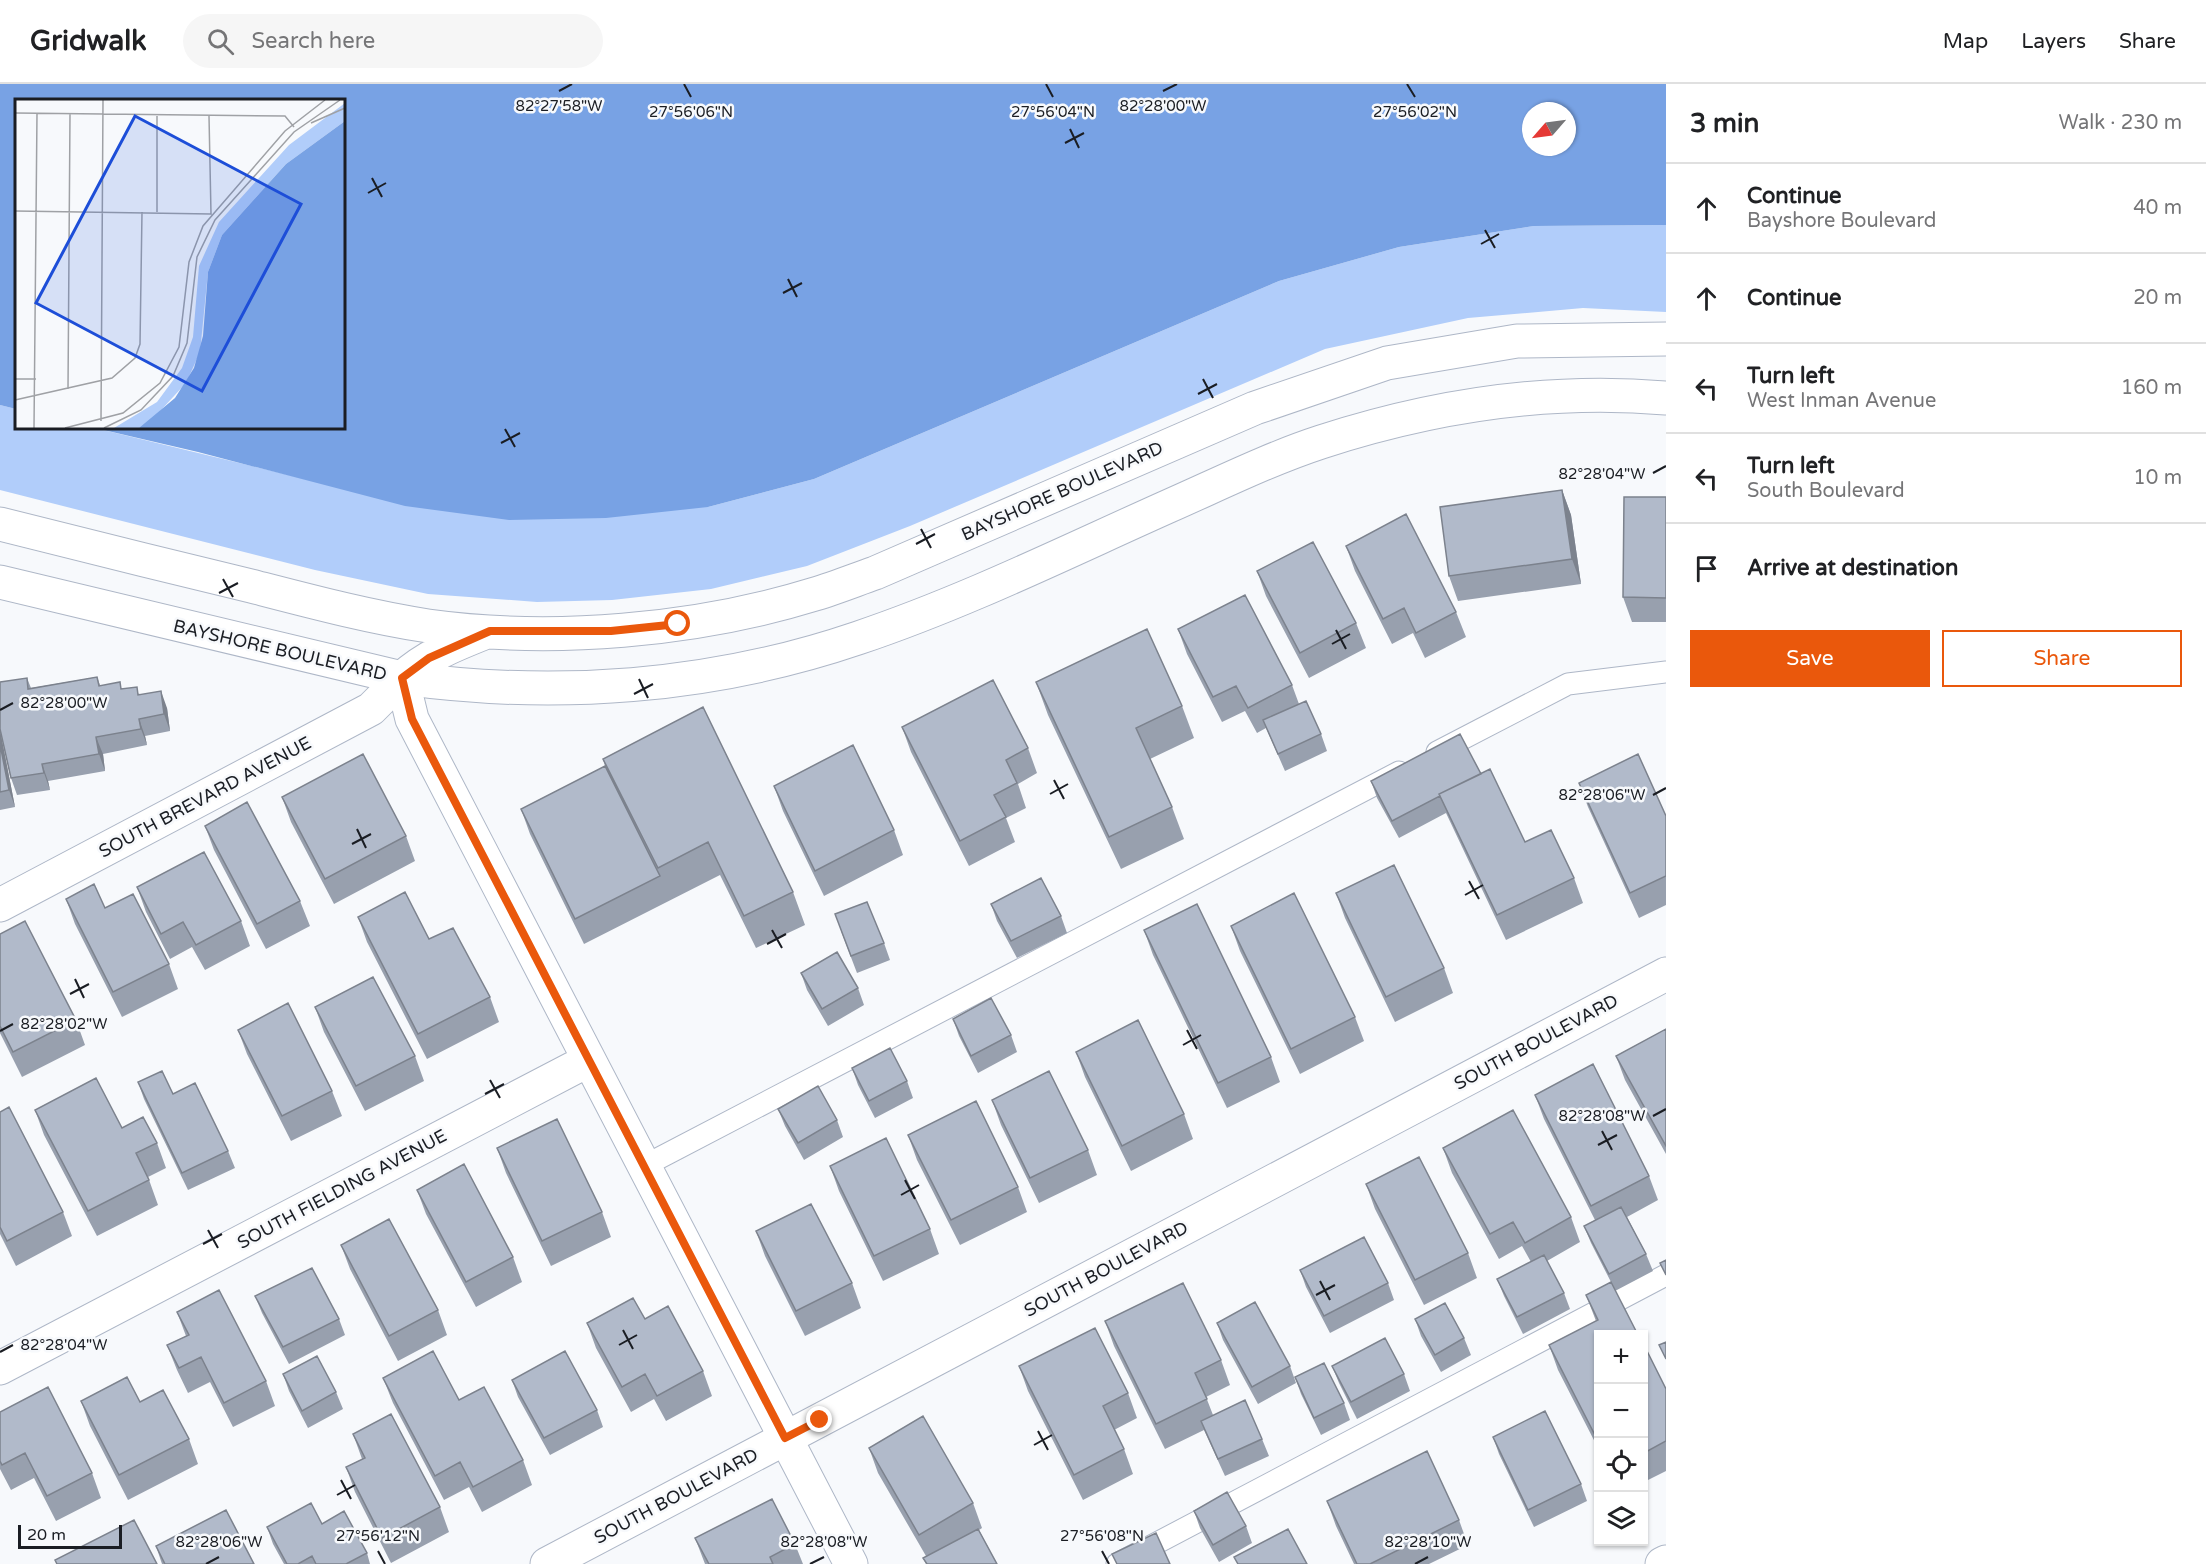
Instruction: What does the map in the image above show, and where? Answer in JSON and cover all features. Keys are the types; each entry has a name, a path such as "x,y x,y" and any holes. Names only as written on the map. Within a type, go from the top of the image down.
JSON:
{"main road":[{"name":"BAYSHORE BOULEVARD","path":"0,524 368,614 428,626 490,631 611,631 678,624 754,610 815,594 875,573 1255,408 1387,363 1517,341 1666,339"},
{"name":"BAYSHORE BOULEVARD","path":"0,582 402,678 504,688 589,689 665,682 778,662 855,639 930,612 1250,470 1319,443 1442,411 1501,402 1564,395 1666,398"},
{"name":"SOUTH BREVARD AVENUE","path":"0,905 371,709 402,678 429,658 490,631"},
{"path":"402,678 412,719 850,1564"},
{"name":"SOUTH BOULEVARD","path":"546,1564 1666,974"},
{"name":"SOUTH FIELDING AVENUE","path":"0,1368 589,1060"}],"lane":[{"path":"644,1166 1568,684 1666,672"},
{"path":"1117,1564 1666,1275"}],"shaded area":[{"path":"0,84 1666,84 1666,225 1534,226 1399,247 1279,281 814,479 708,507 606,518 509,520 405,506 198,452 99,429 345,429 345,99 15,99 15,409 0,405"},
{"path":"1666,225 1666,312 1583,308 1468,318 1325,349 910,526 807,566 711,589 612,600 537,602 428,594 315,570 0,490 0,405 15,409 15,429 99,429 305,479 708,507 814,479 1279,281 1399,247 1534,226"}],"building":[{"path":"1562,490 1572,559 1449,576 1440,507"},
{"path":"1624,497 1666,497 1666,598 1623,597"},
{"path":"1406,514 1456,612 1416,633 1404,608 1383,619 1346,546"},
{"path":"1313,542 1356,623 1300,653 1257,571"},
{"path":"1245,595 1292,685 1248,708 1236,686 1213,697 1178,629"},
{"path":"1147,629 1182,706 1136,728 1172,807 1109,837 1036,682"},
{"path":"97,677 99,686 120,682 121,689 137,687 138,695 161,691 164,714 139,719 141,729 96,737 99,754 42,764 44,773 11,778 0,729 0,682 27,678 28,689"},
{"path":"993,680 1028,748 1006,760 1017,783 994,795 1006,817 960,841 902,727"},
{"path":"1306,701 1321,734 1278,754 1263,720"},
{"path":"703,707 793,892 744,916 708,842 658,868 603,759"},
{"path":"1460,734 1481,774 1439,794 1440,796 1392,821 1371,781"},
{"path":"0,744 9,790 0,792"},
{"path":"853,745 894,830 815,871 774,786"},
{"path":"363,754 406,836 325,879 282,797"},
{"path":"1638,754 1666,816 1666,876 1630,893 1579,783"},
{"path":"605,766 660,876 575,919 521,809"},
{"path":"1490,769 1525,842 1551,830 1574,878 1497,915 1439,794"},
{"path":"247,802 300,901 257,924 205,826"},
{"path":"204,852 241,921 196,945 183,922 161,934 137,887"},
{"path":"1394,865 1444,968 1386,997 1336,893"},
{"path":"1041,878 1061,916 1011,941 991,904"},
{"path":"94,884 105,908 133,894 169,964 113,992 66,899"},
{"path":"405,892 429,939 453,928 490,997 418,1034 358,917"},
{"path":"1294,893 1355,1017 1291,1049 1231,926"},
{"path":"867,902 884,943 851,956 835,914"},
{"path":"1197,904 1271,1057 1218,1083 1144,930"},
{"path":"25,921 76,1020 13,1052 0,1026 0,934"},
{"path":"837,952 858,988 822,1009 801,973"},
{"path":"373,977 415,1056 356,1086 315,1007"},
{"path":"991,998 1011,1035 971,1056 953,1019"},
{"path":"288,1003 332,1091 282,1116 238,1030"},
{"path":"1138,1020 1184,1114 1122,1146 1076,1052"},
{"path":"1666,1029 1666,1146 1616,1056"},
{"path":"890,1048 907,1081 869,1101 852,1068"},
{"path":"1593,1064 1649,1176 1591,1206 1535,1095"},
{"path":"162,1071 173,1094 195,1083 228,1151 182,1173 138,1082"},
{"path":"1049,1071 1088,1150 1030,1178 992,1100"},
{"path":"96,1078 122,1128 143,1117 157,1143 136,1153 149,1180 88,1211 35,1110"},
{"path":"818,1086 837,1120 798,1143 778,1109"},
{"path":"976,1101 1018,1187 951,1220 908,1135"},
{"path":"9,1107 63,1212 7,1241 0,1227 0,1112"},
{"path":"1513,1110 1571,1217 1525,1243 1513,1222 1490,1234 1443,1148"},
{"path":"557,1119 602,1212 542,1241 497,1148"},
{"path":"886,1138 930,1229 874,1256 830,1166"},
{"path":"1419,1157 1468,1253 1415,1280 1366,1184"},
{"path":"464,1164 513,1257 466,1282 417,1190"},
{"path":"811,1204 852,1283 796,1311 756,1231"},
{"path":"1621,1207 1646,1254 1609,1274 1584,1226"},
{"path":"389,1219 438,1310 389,1336 341,1245"},
{"path":"1364,1237 1388,1283 1324,1316 1300,1270"},
{"path":"1544,1255 1564,1293 1517,1317 1497,1279"},
{"path":"1666,1260 1666,1275 1660,1263"},
{"path":"312,1268 339,1319 283,1347 255,1296"},
{"path":"1611,1282 1635,1330 1594,1330 1594,1433 1549,1345 1598,1320 1586,1295"},
{"path":"1183,1283 1221,1360 1195,1373 1207,1399 1156,1424 1105,1321"},
{"path":"219,1290 266,1381 224,1403 201,1357 179,1368 167,1345 189,1335 177,1312"},
{"path":"633,1298 645,1319 668,1306 703,1371 657,1396 645,1374 622,1387 587,1323"},
{"path":"1255,1302 1290,1366 1252,1387 1217,1323"},
{"path":"1445,1303 1464,1338 1435,1355 1415,1319"},
{"path":"1095,1328 1128,1393 1103,1406 1124,1449 1074,1475 1019,1366"},
{"path":"1385,1338 1404,1374 1351,1402 1332,1366"},
{"path":"1666,1342 1666,1359 1659,1345"},
{"path":"433,1351 459,1400 484,1387 523,1460 473,1487 460,1462 435,1476 383,1378"},
{"path":"565,1351 597,1410 544,1438 512,1380"},
{"path":"1648,1353 1666,1389 1666,1441 1648,1451"},
{"path":"317,1356 336,1392 302,1411 283,1374"},
{"path":"1324,1363 1344,1403 1314,1418 1295,1377"},
{"path":"127,1377 140,1402 163,1390 189,1439 119,1475 81,1401"},
{"path":"48,1387 92,1473 47,1496 25,1453 2,1465 0,1461 0,1412"},
{"path":"1245,1400 1262,1439 1218,1459 1201,1421"},
{"path":"1545,1411 1581,1484 1528,1510 1493,1437"},
{"path":"391,1414 440,1507 382,1538 346,1467 365,1458 353,1434"},
{"path":"923,1416 973,1503 919,1535 869,1448"},
{"path":"1427,1451 1459,1520 1370,1564 1357,1564 1327,1501"},
{"path":"1227,1492 1246,1526 1213,1545 1194,1511"},
{"path":"772,1499 795,1544 770,1557 773,1564 709,1564 695,1538"},
{"path":"311,1503 322,1524 344,1511 367,1553 346,1564 316,1564 312,1556 298,1564 287,1564 267,1527"},
{"path":"226,1510 254,1564 165,1564 156,1546"},
{"path":"134,1520 157,1564 57,1564 55,1560"},
{"path":"978,1529 997,1564 927,1564 923,1558"},
{"path":"1288,1529 1307,1564 1238,1564 1234,1557"},
{"path":"1156,1533 1170,1564 1117,1564 1112,1554"}],"route":[{"path":"678,624 611,631 490,631 445,649 413,668 402,678 412,719 785,1438 820,1420"}]}
